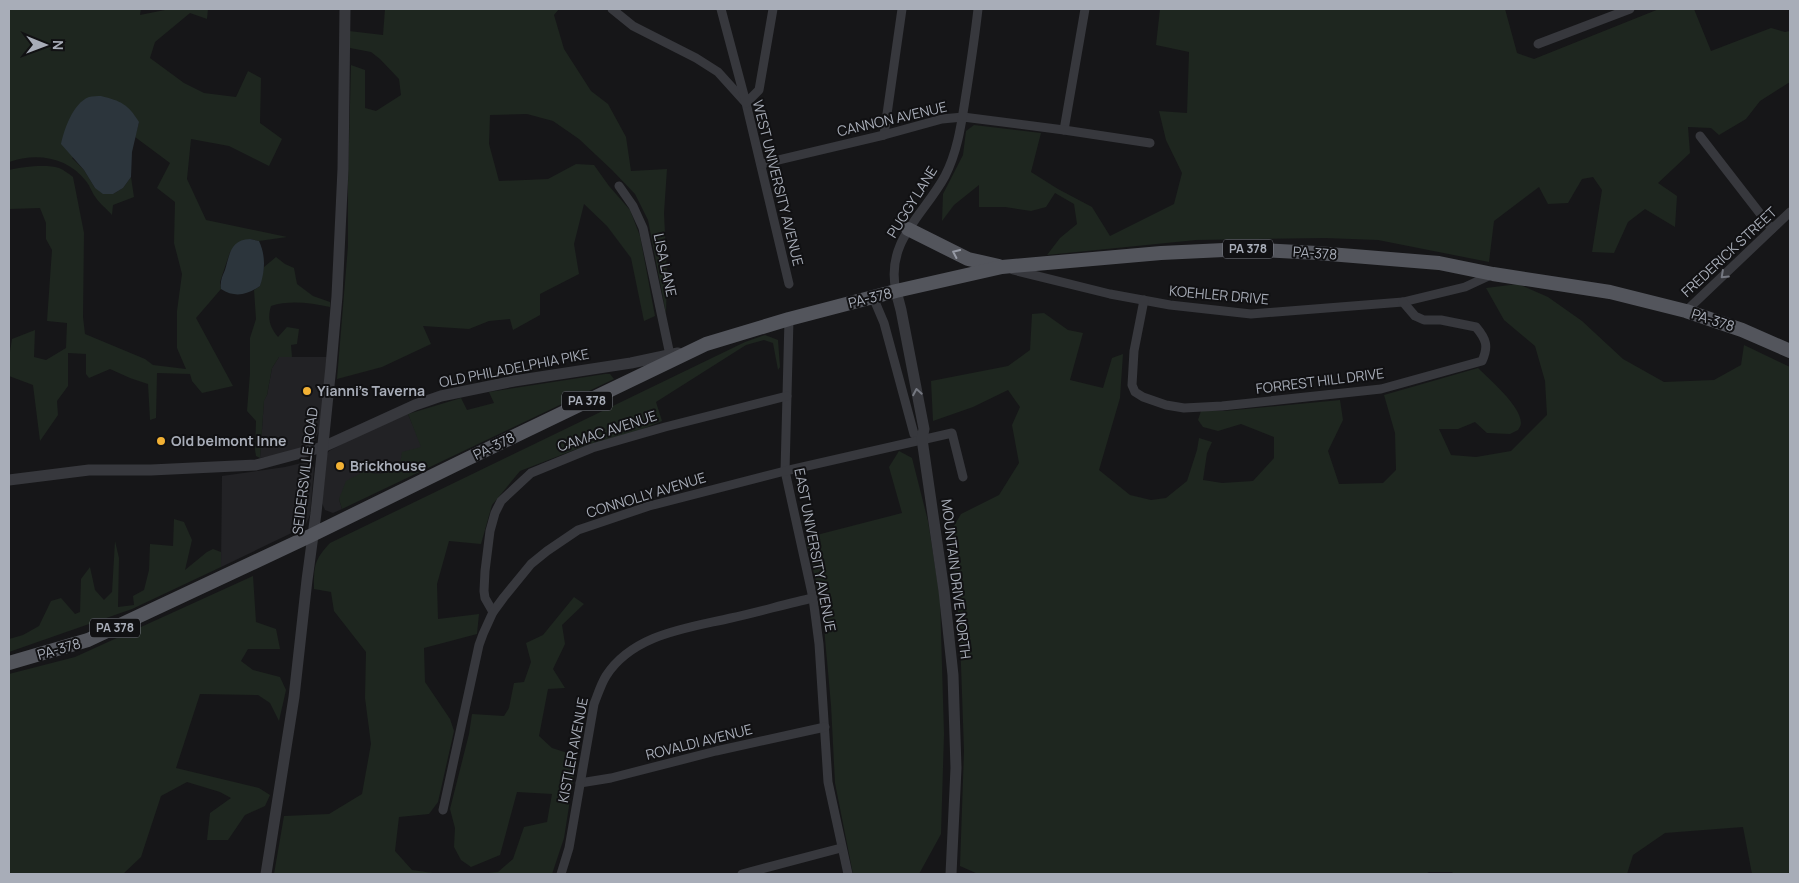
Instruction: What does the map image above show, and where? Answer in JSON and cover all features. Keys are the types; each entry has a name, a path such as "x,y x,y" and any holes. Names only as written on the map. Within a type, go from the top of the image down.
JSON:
{"main road":[{"path":"908,229 968,258 1002,266"},
{"name":"PA-378","path":"9,663 88,640 312,535 467,458 706,344 789,319 1002,266 1161,253 1245,249 1439,263 1493,274 1610,292 1686,311 1742,330 1790,350"}],"street":[{"name":"SEIDERSVILLE ROAD","path":"266,874 294,697 323,447 337,296 343,169 345,9"},
{"name":"WEST UNIVERSITY AVENUE","path":"612,9 637,28 696,58 718,72 746,102 789,284"},
{"path":"721,9 746,102 759,90 773,9"},
{"path":"884,135 902,9"},
{"name":"PUGGY LANE","path":"896,291 892,277 893,266 899,247 908,229 944,178 956,149 978,9"},
{"path":"1064,130 1085,9"},
{"path":"1538,44 1630,9"},
{"name":"CANNON AVENUE","path":"761,164 884,135 942,118 962,117 1150,143"},
{"path":"1700,136 1772,229"},
{"name":"LISA LANE","path":"619,186 633,206 643,228 670,355"},
{"name":"FREDERICK STREET","path":"1686,311 1790,212"},
{"name":"KOEHLER DRIVE","path":"1002,266 1110,294 1177,306 1251,314 1403,302 1465,287 1493,274"},
{"name":"MOUNTAIN DRIVE NORTH","path":"896,291 924,429 922,440 944,591 953,675 956,768 951,874"},
{"path":"873,297 884,323 914,434 922,440"},
{"name":"FORREST HILL DRIVE","path":"1144,300 1134,351 1132,385 1143,397 1166,405 1184,408 1222,406 1381,389 1482,361 1486,354 1486,340 1476,327 1441,320 1424,320 1416,316 1403,302"},
{"name":"EAST UNIVERSITY AVENUE","path":"789,319 785,471 813,598 819,644 828,782 848,874"},
{"name":"OLD PHILADELPHIA PIKE","path":"9,480 89,470 151,470 256,465 323,447 415,405 441,396 498,384 631,363 670,355 706,344"},
{"name":"CAMAC AVENUE","path":"493,612 485,598 484,591 484,571 490,531 495,513 501,501 531,474 592,448 787,396"},
{"name":"CONNOLLY AVENUE","path":"444,810 479,645 493,612 531,564 578,530 649,506 785,471 952,433 963,477"},
{"name":"KISTLER AVENUE","path":"561,874 569,848 592,715 600,687 607,675 632,650 672,632 813,598"},
{"name":"ROVALDI AVENUE","path":"580,783 611,778 716,751 825,727"},
{"path":"742,874 841,848"}],"shaded area":[{"path":"9,9 141,9 140,15 170,9 208,9 207,19 190,13 155,42 150,58 184,83 204,93 236,97 248,71 261,78 260,123 282,139 269,166 229,146 191,139 187,179 206,220 287,237 259,241 250,239 230,252 220,282 221,289 196,318 233,386 202,393 192,381 190,374 157,373 156,418 150,420 148,384 110,369 89,378 86,374 86,354 68,353 68,386 57,401 58,415 40,441 33,385 9,376 12,339 35,330 34,357 46,360 66,348 67,323 47,321 52,250 46,239 46,223 40,208 9,209 9,170 48,166 61,169 73,177 84,233 83,317 85,334 145,359 153,365 186,369 177,348 177,311 182,274 174,243 175,202 157,188 170,163 135,137 139,122 72,158 84,170 95,188 113,194 123,188 131,177 134,197 113,205 112,215 93,194 79,173 61,162 40,157 30,157 9,162"},
{"path":"385,9 559,9 554,15 564,49 591,91 608,104 626,137 631,171 667,169 664,213 667,274 666,314 648,220 635,194 579,139 553,121 527,114 490,115 489,144 499,181 548,179 576,164 594,165 630,210 640,236 655,316 644,321 631,258 607,226 584,204 574,244 579,274 540,294 540,315 513,330 510,319 489,321 469,329 423,326 431,344 382,367 337,379 348,246 351,65 365,70 365,108 376,111 401,95 399,79 380,59 371,52 350,48 349,31 383,35"},
{"path":"1160,9 1505,9 1517,53 1534,59 1659,9 1694,9 1711,51 1771,28 1785,32 1790,31 1790,82 1760,101 1746,119 1719,135 1711,128 1688,127 1690,153 1658,183 1677,196 1675,227 1645,209 1628,222 1614,253 1592,252 1602,190 1593,177 1582,179 1568,203 1548,204 1539,187 1494,221 1489,262 1378,240 1325,238 1196,240 1047,255 1060,238 1077,224 1074,204 1055,193 1046,207 1031,211 1005,207 979,207 979,185 954,205 942,221 943,194 963,155 966,131 974,125 1041,133 1031,172 1092,207 1110,236 1174,204 1182,173 1166,140 1159,111 1187,113 1189,52 1156,45"},
{"path":"101,96 123,104 139,122 132,152 131,177 123,188 113,194 103,194 95,188 84,170 61,144 67,125 78,105 89,97"},
{"path":"250,239 259,241 263,252 264,269 260,286 250,292 231,294 221,289 222,277 230,253 238,242"},
{"path":"276,257 294,268 297,284 313,296 330,302 330,307 300,303 285,303 271,306 270,323 278,337 287,327 299,329 297,344 291,345 292,357 279,357 272,368 267,395 264,401 260,458 256,456 255,450 256,421 247,411 250,338 256,319 254,290 260,286 264,267"},
{"path":"1518,284 1548,297 1582,321 1623,359 1664,382 1714,380 1741,365 1744,345 1790,367 1790,874 1752,874 1743,827 1665,833 1633,855 1627,874 1454,874 1452,872 1429,872 1426,874 978,874 960,866 964,751 957,596 949,534 961,514 999,495 1019,463 1012,425 1020,407 1008,390 973,407 933,421 931,381 1008,366 1030,350 1032,314 1044,313 1068,330 1083,333 1070,380 1103,388 1112,358 1123,354 1120,398 1099,470 1130,495 1151,500 1166,498 1187,481 1199,438 1212,442 1207,453 1203,480 1222,483 1253,481 1274,458 1274,437 1241,424 1218,431 1203,427 1198,420 1201,411 1224,411 1340,400 1343,420 1328,451 1339,484 1383,483 1396,470 1395,433 1384,395 1478,368 1510,401 1520,416 1521,425 1518,430 1510,434 1487,433 1475,422 1458,429 1439,429 1451,455 1476,457 1511,451 1547,415 1545,381 1535,346 1504,320 1486,288"},
{"path":"765,335 778,340 780,367 778,370 773,343 764,340 746,345 656,402 662,421 638,431 587,445 520,471 492,505 481,544 449,541 437,584 438,619 479,614 477,634 424,648 425,682 450,719 454,731 438,802 429,814 399,817 395,851 412,870 440,874 274,874 284,816 329,814 362,794 371,744 365,698 366,652 334,611 331,592 314,589 316,564 330,543 745,342"},
{"path":"279,357 327,357 320,429 313,444 291,452 260,458 264,400 267,395 272,368"},
{"path":"610,374 614,379 342,509 339,499 346,481 363,472 379,474 399,470 402,452 421,447 408,414 461,398 467,410 494,403 489,392"},
{"path":"408,414 422,447 399,470 379,474 363,472 339,499 342,509 333,513 325,510 322,503 327,454 329,451 353,438"},
{"path":"899,451 912,458 928,521 940,598 944,734 941,834 919,874 853,874 835,783 831,705 822,605 805,538 902,513 889,467"},
{"path":"311,462 314,468 310,515 306,524 302,528 221,567 222,476"},
{"path":"174,519 184,522 192,540 185,570 213,549 221,552 221,567 132,609 9,652 9,639 23,635 39,626 51,601 61,598 75,614 80,612 81,579 90,567 95,590 104,600 112,592 115,541 119,558 118,607 134,605 133,596 144,590 149,570 150,544 173,546"},
{"path":"253,576 256,622 276,629 280,649 248,649 241,661 253,670 280,677 286,690 279,721 270,703 258,695 200,694 176,768 259,788 270,795 265,806 245,815 228,840 207,840 210,813 231,798 220,792 187,782 161,796 141,857 123,874 9,874 9,674 75,657"},
{"path":"574,597 584,604 562,625 565,644 553,669 565,688 548,689 539,736 552,748 577,756 564,838 552,874 479,874 498,872 513,859 524,827 547,822 552,794 517,792 500,855 471,867 461,860 454,847 455,828 450,809 469,734 472,714 504,716 509,708 514,683 524,682 531,662 526,643 543,635"}],"place":[{"name":"Yianni's Taverna","path":"307,391"},
{"name":"Old belmont Inne","path":"161,441"},
{"name":"Brickhouse","path":"340,466"}]}
